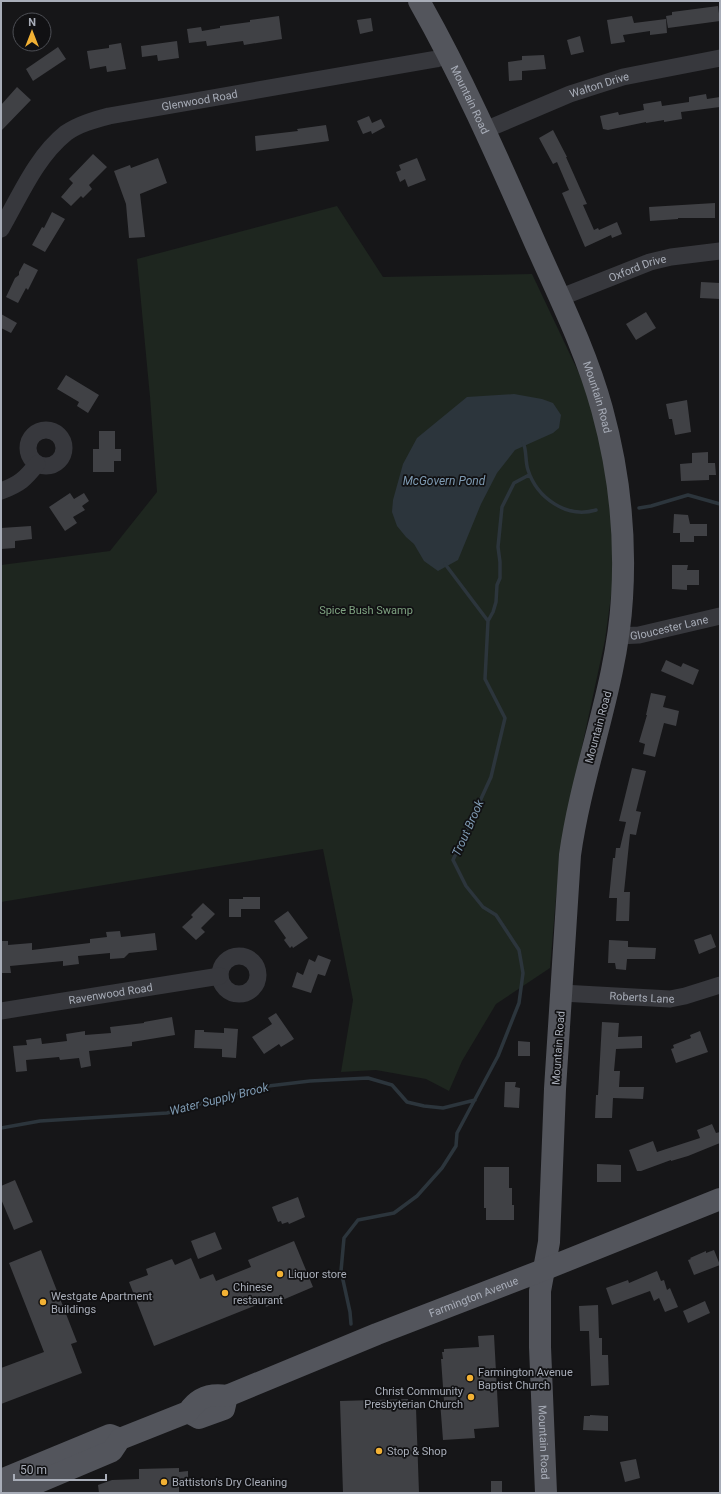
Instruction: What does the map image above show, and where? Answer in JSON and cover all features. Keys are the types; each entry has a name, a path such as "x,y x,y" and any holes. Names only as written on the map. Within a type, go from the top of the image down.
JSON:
{"main road":[{"name":"Mountain Road","path":"419,1 449,54 485,130 575,334 602,408 612,446 619,490 623,537 622,597 618,636 609,687 574,825 567,906 554,1105 549,1242 540,1291 540,1347 546,1493"},
{"name":"Farmington Avenue","path":"22,1484 112,1451 120,1439 188,1412 199,1418 224,1409 227,1396 377,1334 543,1270 720,1199"}],"street":[{"name":"Glenwood Road","path":"1,229 36,167 44,156 67,133 92,120 436,59 449,54"},
{"name":"Walton Drive","path":"485,130 570,94 623,77 720,58"},
{"name":"Oxford Drive","path":"559,298 650,262 678,256 720,251"},
{"path":"1,491 24,480 37,464"},
{"name":"Gloucester Lane","path":"618,636 640,635 720,616"},
{"name":"Ravenwood Road","path":"1,1011 220,976"},
{"name":"Roberts Lane","path":"562,993 670,999 686,996 720,985"}],"green space":[{"name":"Spice Bush Swamp","path":"337,206 383,277 532,274 594,405 613,520 612,589 605,640 565,826 556,897 550,968 496,1004 462,1061 449,1091 426,1079 376,1070 341,1072 353,1000 323,849 1,902 1,565 110,551 157,492 137,259"}],"water":[{"name":"McGovern Pond","path":"514,394 542,399 553,403 561,415 559,428 553,433 515,450 497,473 481,504 458,560 438,571 424,561 414,544 397,526 392,512 393,500 403,464 417,438 467,397"}],"building":[{"path":"718,6 720,21 668,28 666,16 672,15 672,12"},
{"path":"279,16 282,39 244,45 243,41 207,46 206,41 189,43 187,29 201,27 202,31 220,28 220,26 250,22 250,20"},
{"path":"632,16 634,23 666,19 667,33 650,35 650,31 623,35 625,42 611,44 607,20"},
{"path":"371,18 373,31 360,34 357,20"},
{"path":"580,36 584,52 571,55 567,40"},
{"path":"177,41 179,58 158,61 157,55 142,57 141,46"},
{"path":"121,43 126,69 107,72 106,66 90,69 87,51 109,48 109,45"},
{"path":"58,47 66,59 33,81 26,69"},
{"path":"544,55 546,69 522,71 522,80 509,81 508,62 522,60 522,56"},
{"path":"17,87 31,100 1,131 1,105"},
{"path":"706,94 707,99 720,97 720,107 681,112 682,119 664,122 664,120 646,122 608,130 603,129 600,116 618,112 619,115 644,110 643,104 661,101 662,106 689,102 689,97"},
{"path":"369,116 372,123 381,119 385,127 372,134 371,131 363,134 357,121"},
{"path":"326,125 329,141 256,151 255,136 298,131 297,129"},
{"path":"553,130 567,157 587,204 583,205 594,230 598,228 599,230 617,222 622,234 612,238 611,235 585,247 562,193 569,190 557,162 553,164 539,138"},
{"path":"93,154 107,167 89,185 92,189 83,198 81,196 71,206 61,197 73,183 69,179"},
{"path":"158,158 167,183 140,194 145,237 129,238 126,204 114,171 130,165 131,168"},
{"path":"417,158 426,180 408,187 405,179 400,182 396,172 401,170 399,165"},
{"path":"715,203 715,218 678,218 650,221 649,207"},
{"path":"52,212 65,219 45,252 32,245 42,227 44,228"},
{"path":"24,263 38,270 28,290 26,288 18,303 6,297"},
{"path":"701,282 720,283 720,299 700,298"},
{"path":"646,312 656,328 636,340 626,324"},
{"path":"1,314 17,323 11,333 1,328"},
{"path":"66,375 99,395 88,413 77,406 79,402 57,389"},
{"path":"687,400 691,432 675,435 672,419 669,419 666,404"},
{"path":"99,431 115,431 115,449 121,449 121,461 114,461 114,472 93,472 93,449 99,449"},
{"path":"708,452 708,463 715,463 716,475 709,475 709,480 681,481 680,464 692,463 692,453"},
{"path":"70,493 74,499 84,493 89,501 82,506 85,510 73,517 77,523 65,531 49,507"},
{"path":"674,514 688,515 690,524 707,524 707,536 694,536 694,542 680,542 680,533 673,533"},
{"path":"31,526 32,539 15,541 15,548 1,549 1,528"},
{"path":"672,565 688,565 687,570 699,570 699,585 687,585 687,590 672,589"},
{"path":"666,660 681,667 683,663 699,670 693,685 661,671"},
{"path":"651,693 666,696 663,707 679,711 676,726 664,723 655,757 643,754 645,744 639,742 647,715"},
{"path":"632,768 646,771 636,811 641,812 636,835 630,834 624,892 630,892 629,921 616,921 617,898 609,898 613,858 615,858 616,848 620,848 626,822 619,821"},
{"path":"243,897 260,897 260,909 241,909 241,917 229,917 229,899 243,899"},
{"path":"203,903 215,914 201,928 205,932 196,940 182,927 193,917 191,915"},
{"path":"288,911 308,938 293,948 292,946 290,948 284,940 286,938 274,921"},
{"path":"120,931 121,937 155,933 157,950 129,953 124,958 110,959 110,953 78,956 79,964 63,966 63,961 10,966 11,973 1,973 1,941 8,941 8,945 32,943 32,950 90,943 90,939 107,937 106,932"},
{"path":"711,934 716,947 699,954 694,940"},
{"path":"609,940 628,941 628,947 656,948 655,959 627,959 626,970 616,969 615,963 608,963"},
{"path":"318,955 331,960 325,976 318,974 311,993 292,987 297,972 303,975 309,959 315,962"},
{"path":"276,1013 294,1039 281,1047 279,1044 264,1054 252,1037 272,1024 268,1018"},
{"path":"172,1017 175,1035 132,1042 132,1046 89,1051 91,1066 81,1068 79,1058 60,1060 59,1057 26,1060 27,1071 16,1072 13,1046 27,1045 26,1040 41,1038 42,1044 67,1041 66,1034 85,1031 85,1035 111,1033 110,1027 144,1023"},
{"path":"602,1022 619,1023 618,1037 642,1036 642,1048 616,1049 614,1071 620,1071 619,1087 644,1087 643,1099 613,1098 612,1118 595,1118 596,1095 598,1095"},
{"path":"224,1028 238,1029 236,1058 222,1057 222,1049 194,1048 195,1030 224,1033"},
{"path":"700,1031 708,1052 676,1063 671,1049 674,1048 673,1045 691,1038 690,1035"},
{"path":"518,1041 530,1042 530,1056 518,1056"},
{"path":"505,1082 516,1082 515,1087 520,1088 519,1108 504,1107"},
{"path":"712,1124 716,1133 720,1132 720,1143 688,1156 637,1171 629,1150 653,1141 657,1152 700,1138 697,1130"},
{"path":"597,1164 621,1165 621,1182 597,1182"},
{"path":"484,1167 509,1167 509,1188 512,1188 514,1220 486,1220 486,1208 484,1208"},
{"path":"15,1180 33,1222 14,1230 1,1199 1,1186"},
{"path":"298,1197 305,1217 289,1224 288,1222 282,1224 281,1221 278,1222 272,1207"},
{"path":"215,1232 222,1249 198,1259 191,1241"},
{"path":"294,1241 313,1287 266,1307 264,1302 154,1346 129,1282 148,1275 146,1269 172,1259 175,1265 191,1258 200,1279 213,1274 216,1281 251,1267 248,1260"},
{"name":"Westgate Apartment Buildings","path":"41,1250 77,1342 71,1344 82,1373 1,1404 1,1368 44,1352 9,1263"},
{"path":"714,1250 720,1265 694,1275 688,1260 706,1251 706,1253"},
{"path":"657,1271 661,1281 664,1280 667,1290 670,1288 678,1307 665,1312 659,1298 654,1301 650,1291 612,1305 606,1288 628,1280 629,1283"},
{"path":"705,1301 710,1313 688,1323 683,1311"},
{"path":"598,1305 599,1338 602,1338 602,1355 608,1355 609,1385 591,1386 589,1331 580,1331 579,1306"},
{"name":"Farmington Avenue Baptist Church","path":"494,1335 499,1427 474,1429 475,1438 443,1440 440,1401 444,1401 441,1359 443,1359 442,1352 444,1352 444,1349 479,1347 478,1336"},
{"name":"Stop & Shop","path":"408,1399 408,1408 416,1408 419,1493 343,1493 340,1401"},
{"path":"584,1416 608,1416 608,1431 583,1430"},
{"path":"636,1459 640,1478 625,1482 620,1462"},
{"name":"Battiston's Dry Cleaning","path":"179,1468 179,1472 188,1471 188,1485 179,1485 179,1493 99,1493 98,1485 112,1480 139,1479 139,1469"},
{"path":"491,1481 502,1481 502,1493 491,1493"}],"waterway":[{"name":"Trout Brook","path":"523,442 528,470 532,480 546,497 554,504 564,509 585,512 596,510"},
{"path":"488,621 496,602 497,585 500,578 498,547 502,507 514,483 529,475"},
{"name":"Trout Brook","path":"639,508 688,495 720,504"},
{"name":"Trout Brook","path":"351,1324 350,1312 341,1271 344,1238 358,1220 394,1213 417,1196 442,1168 456,1146 457,1133 498,1056 519,1003 523,973 519,950 496,915 483,907 466,886 453,860 491,777 505,718 485,679 488,621 445,564"},
{"name":"Water Supply Brook","path":"1,1128 40,1121 167,1113 260,1087 310,1081 368,1078 392,1085 407,1102 424,1106 443,1108 475,1100"}],"place":[{"name":"Liquor store","path":"280,1274"},
{"name":"Chinese restaurant","path":"225,1293"},
{"name":"Westgate Apartment Buildings","path":"43,1302"},
{"name":"Farmington Avenue Baptist Church","path":"470,1378"},
{"name":"Christ Community Presbyterian Church","path":"471,1397"},
{"name":"Stop & Shop","path":"379,1451"},
{"name":"Battiston's Dry Cleaning","path":"164,1482"}]}
